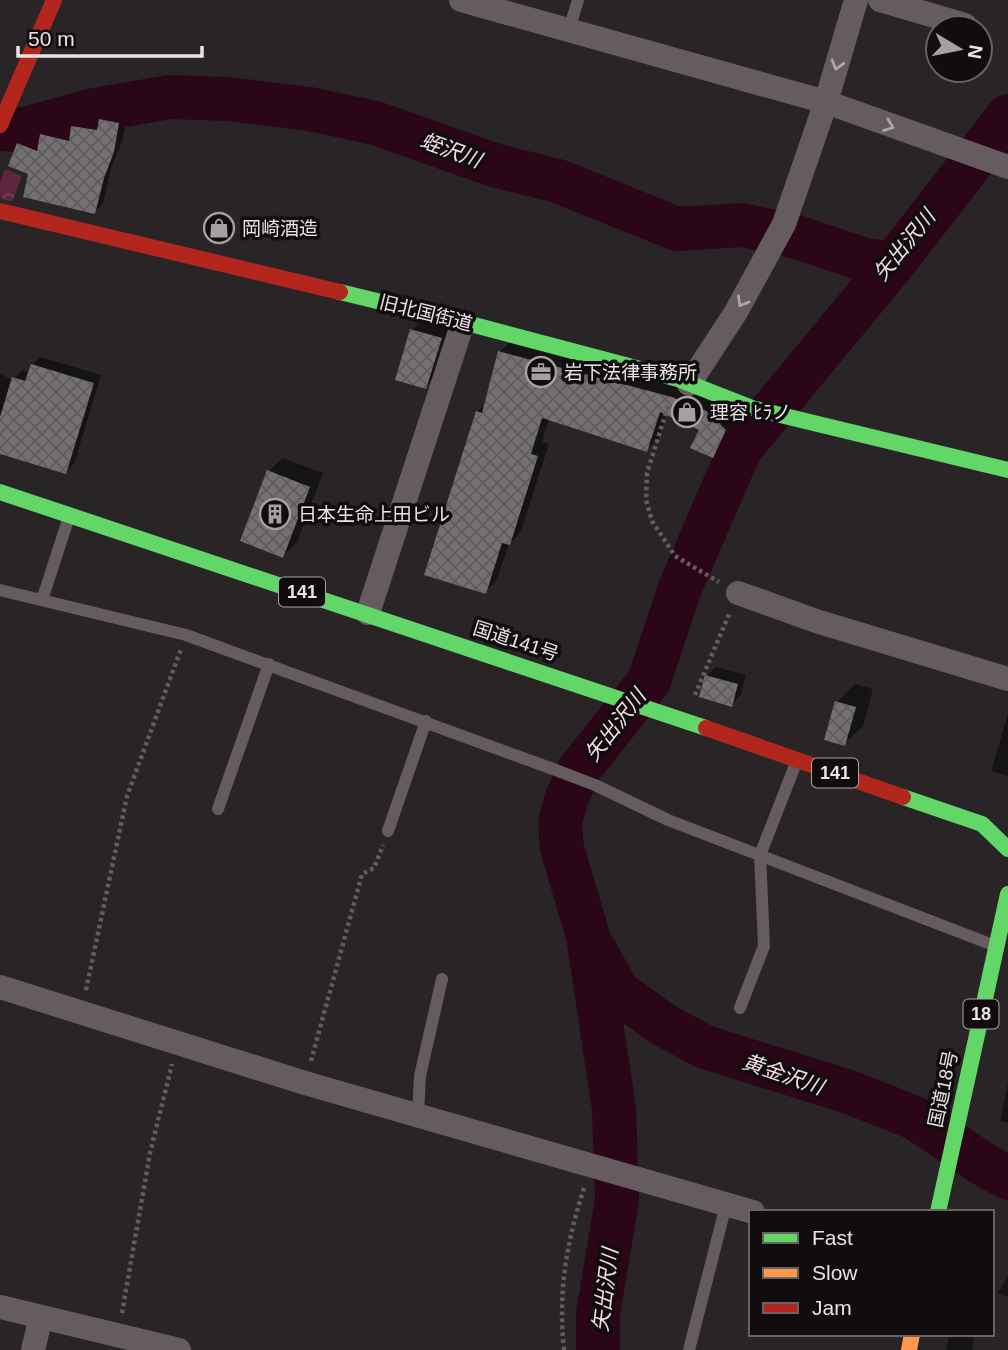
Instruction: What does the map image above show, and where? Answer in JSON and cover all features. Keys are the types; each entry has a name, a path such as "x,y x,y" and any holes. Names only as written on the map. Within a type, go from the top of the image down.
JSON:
{"main road":[{"path":"3,120 8,87 54,0"},
{"name":"旧北国街道","path":"0,211 463,322 684,381 752,408 1008,470"},
{"name":"国道141号","path":"0,492 604,692 982,824 1008,849"},
{"name":"国道18号","path":"938,1210 1008,894"}],"street":[{"path":"684,381 736,312 780,233 826,102 856,0"},
{"path":"880,0 928,14"},
{"path":"476,2 826,102 1006,166"},
{"path":"368,613 463,322"},
{"path":"738,593 816,621 1008,679"},
{"path":"0,987 305,1083 749,1211"},
{"path":"0,1307 179,1350"},
{"path":"33,1350 41,1317"}],"lane":[{"path":"569,30 578,0"},
{"path":"42,600 70,516"},
{"path":"0,590 186,635 269,664 595,785 668,820 996,946"},
{"path":"218,809 269,664"},
{"path":"388,831 426,721"},
{"path":"740,1008 764,946 760,855 798,760"},
{"path":"418,1115 420,1076 442,979"},
{"path":"689,1350 726,1205"}],"path":[{"path":"684,381 656,440 646,473 646,500 652,521 676,556 714,579"},
{"path":"684,720 738,593"},
{"path":"82,1012 127,796 186,635"},
{"path":"305,1083 362,874 374,868 388,831"},
{"path":"118,1336 150,1153 177,1043"},
{"path":"564,1350 561,1311 563,1268 592,1164"}],"green space":[{"path":"5,169 22,176 12,202 0,198 0,183"}],"building":[{"path":"99,119 119,123 114,152 95,214 23,197 28,174 8,166 17,143 37,151 40,134 69,141 71,126 97,130"},
{"path":"410,329 442,338 426,389 395,380"},
{"path":"498,351 672,397 724,418 720,424 726,430 713,458 690,448 699,430 660,412 647,452 542,418 531,454 538,456 510,545 502,543 486,594 424,575 476,411 482,413"},
{"path":"31,364 94,383 66,474 0,454 0,417 12,377 25,381"},
{"name":"日本生命上田ビル","path":"267,470 310,487 283,558 240,541"},
{"path":"705,675 738,684 732,707 699,697"},
{"path":"835,701 856,707 845,746 824,740"}],"waterway":[{"name":"蛭沢川","path":"0,129 21,130 94,110 170,97 228,99 310,109 375,123 497,166 558,181 677,229 742,225 797,237 865,260 893,264"},
{"name":"矢出沢川","path":"598,1350 598,1314 617,1201 614,1109 588,936 562,848 560,823 566,800 579,770 649,681 680,588 740,449 893,264 1008,116"},
{"name":"黄金沢川","path":"595,950 618,992 664,1025 705,1047 849,1092 915,1118 1008,1178"}],"traffic: fast":[{"path":"340,292 678,379 752,408 1008,470"},
{"path":"0,492 706,728"},
{"path":"903,797 982,824 1008,849"},
{"path":"938,1210 1008,894"}],"traffic: slow":[{"path":"909,1350 912,1336"}],"traffic: jam":[{"path":"0,125 54,0"},
{"path":"0,211 340,292"},
{"path":"706,728 903,797"}],"place":[{"name":"岡崎酒造","path":"219,228"},
{"name":"岩下法律事務所","path":"541,372"},
{"name":"理容 ﾋﾗノ","path":"687,412"},
{"name":"日本生命上田ビル","path":"275,514"}]}
